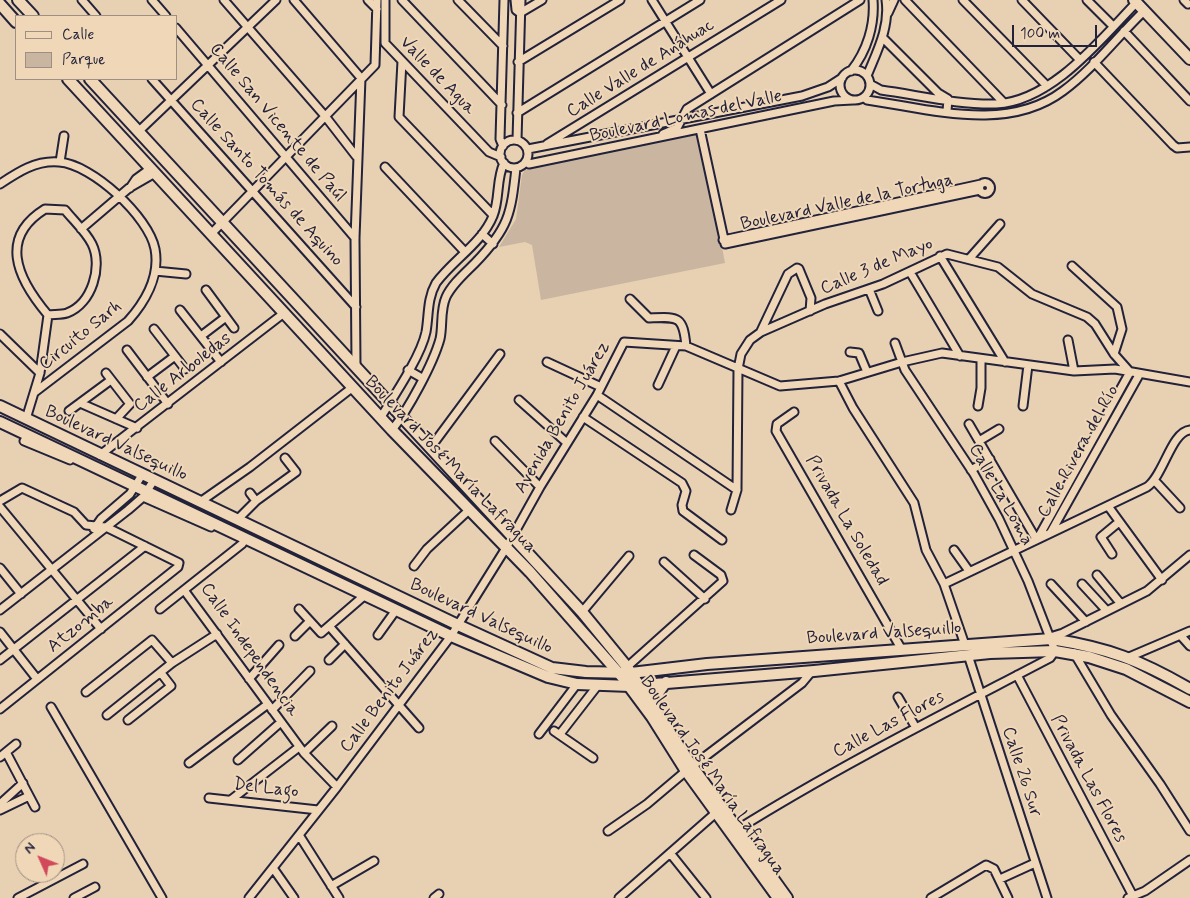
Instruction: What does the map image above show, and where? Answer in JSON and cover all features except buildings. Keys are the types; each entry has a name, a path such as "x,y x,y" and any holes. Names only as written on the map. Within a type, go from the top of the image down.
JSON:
{"main road":[{"path":"18,0 32,15"},
{"path":"1135,1 1190,58"},
{"path":"0,4 15,21"},
{"name":"Boulevard José María Lafragua","path":"69,80 392,430 626,671"},
{"name":"Boulevard José María Lafragua","path":"91,80 582,612 626,671 689,768 778,898"},
{"name":"Boulevard Valsequillo","path":"0,406 458,626 552,668 626,671 902,650 1055,651 1074,654 1126,669 1190,702"},
{"name":"Boulevard Valsequillo","path":"0,422 76,460 113,475 135,486 145,494 246,538 451,636 548,677 577,684 635,685 812,671 1051,638 1065,638 1129,656 1190,689"},
{"path":"655,706 658,694 666,682"},
{"name":"Boulevard José María Lafragua","path":"635,685 655,706 689,768"},
{"name":"Boulevard José María Lafragua","path":"719,810 738,829 787,898"}],"street":[{"path":"82,0 95,15"},
{"path":"152,0 165,15"},
{"path":"224,0 325,116 356,156"},
{"path":"139,131 276,0"},
{"path":"294,0 361,78 356,156 356,365"},
{"path":"368,0 377,9"},
{"path":"211,234 374,65 377,0"},
{"name":"Valle de Agua","path":"385,0 383,39 385,43 489,152 502,160"},
{"path":"402,0 502,105"},
{"path":"458,0 503,46"},
{"path":"381,417 421,347 426,332 431,292 442,276 482,234 494,215 498,200 503,146 500,139 504,0"},
{"path":"515,0 516,10 520,13"},
{"path":"517,140 521,0"},
{"path":"520,13 542,0"},
{"path":"518,62 620,0"},
{"path":"652,0 711,94"},
{"path":"517,112 700,0"},
{"name":"Calle Valle de Anáhuac","path":"542,147 781,0"},
{"path":"658,138 677,128 687,109 860,0"},
{"path":"873,0 871,34 851,71 842,78 841,89 843,94 853,100 864,97 867,100 997,116 1032,108 1063,91 1144,11"},
{"path":"886,0 887,16"},
{"path":"867,76 883,38 887,16 894,0"},
{"path":"905,0 1004,103"},
{"path":"964,0 1047,86"},
{"path":"1022,0 1079,59"},
{"path":"1087,0 1113,26"},
{"path":"851,71 857,70 867,76 870,84 881,90 939,96 980,103 1004,103 1025,97 1047,86 1094,45 1135,1"},
{"name":"Calle San Vicente de Paúl","path":"178,30 355,238"},
{"path":"1124,31 1190,101"},
{"path":"883,38 939,96 938,110"},
{"path":"1094,45 1103,52"},
{"path":"402,61 399,118 494,215"},
{"path":"1094,62 1177,148 1190,147"},
{"name":"Boulevard Lomas del Valle","path":"528,149 807,95 842,78"},
{"name":"Calle Santo Tomás de Aquino","path":"153,80 356,307"},
{"path":"864,97 870,84"},
{"path":"947,111 948,99"},
{"name":"Boulevard Lomas del Valle","path":"526,162 530,164 834,102 853,100"},
{"path":"683,119 688,131"},
{"name":"Boulevard Valle de la Tortuga","path":"700,129 723,240 727,244 980,187"},
{"path":"0,184 20,170 60,162 64,136"},
{"path":"503,146 509,141 517,140 528,149 526,162 516,168"},
{"path":"502,160 516,168"},
{"name":"Circuito Sarh","path":"26,419 35,392 128,321 141,307 155,271 155,248 147,230 120,196 86,171 60,162"},
{"path":"385,166 465,252"},
{"path":"392,430 403,416 440,338 444,302 452,287 502,232 512,210 516,168"},
{"path":"81,229 130,188 137,178 153,171"},
{"path":"16,226 26,217 45,209 66,210 92,244 97,263 94,283 83,300 68,313 48,315"},
{"path":"969,259 1000,224"},
{"path":"482,234 493,244"},
{"name":"Calle 3 de Mayo","path":"731,510 736,490 738,368 740,354 750,340 761,332 910,272 940,256 951,253 998,267 1032,294 1091,320 1114,354 1130,372"},
{"path":"940,256 1005,362"},
{"path":"458,260 468,270"},
{"path":"1072,266 1117,307 1122,329 1114,354"},
{"path":"761,332 788,274 797,268 800,269 811,298 810,311"},
{"path":"155,271 186,274"},
{"path":"11,272 48,315 40,373 35,392"},
{"path":"910,272 960,356"},
{"path":"442,276 452,287"},
{"path":"869,289 878,311"},
{"path":"206,290 234,328"},
{"path":"630,299 649,318 664,315 680,321 684,326 686,346"},
{"path":"180,310 222,362"},
{"name":"Calle Arboledas","path":"100,455 284,313"},
{"path":"201,336 226,317"},
{"path":"154,329 185,369"},
{"path":"0,334 40,373"},
{"path":"1068,340 1074,371"},
{"name":"Avenida Benito Juárez","path":"512,535 597,395 624,342 676,346"},
{"name":"Calle La Loma","path":"895,343 902,362 971,470 1015,550 1055,651"},
{"path":"658,385 676,346 686,346 780,386 840,381 866,372 938,353 1074,371 1115,369 1140,375 1190,382"},
{"path":"127,350 168,404"},
{"path":"850,352 859,353 866,372"},
{"path":"431,447 500,354"},
{"path":"147,377 175,356"},
{"path":"978,406 981,388 981,360"},
{"path":"547,362 601,386"},
{"path":"1023,406 1028,365"},
{"path":"408,370 422,378"},
{"name":"Calle Rivera del Río","path":"1037,538 1130,372"},
{"path":"106,374 130,404 116,419"},
{"name":"Calle Rivera del Río","path":"944,584 1051,532 1140,375"},
{"path":"69,411 111,380"},
{"name":"Calle 26 Sur","path":"840,381 853,408 914,502 926,550 944,584 967,650 980,696 1047,898"},
{"path":"200,502 250,467 353,387"},
{"path":"597,395 736,490"},
{"path":"519,400 567,443"},
{"path":"80,403 137,428"},
{"name":"Privada La Soledad","path":"794,412 777,424 776,431 902,650"},
{"path":"1106,415 1114,420"},
{"path":"583,417 682,484 686,491 682,506 684,511 722,540"},
{"path":"968,424 1037,538"},
{"path":"979,441 999,429"},
{"path":"1051,532 1147,487 1155,481 1179,435 1190,430"},
{"path":"495,440 540,487"},
{"path":"24,441 76,460"},
{"path":"115,462 116,444"},
{"path":"238,519 272,486 296,472 285,458"},
{"path":"971,470 990,459"},
{"path":"1075,472 1083,476"},
{"path":"93,536 95,527 130,494 142,475"},
{"path":"0,610 93,536 106,528 145,494 154,480"},
{"path":"1155,481 1180,508"},
{"path":"0,501 22,488 74,512 86,525 106,528 145,546 0,660"},
{"path":"250,493 256,502"},
{"path":"145,494 231,536"},
{"path":"1108,506 1162,580"},
{"path":"0,507 101,628"},
{"path":"414,566 427,549 469,510"},
{"path":"1112,554 1101,536 1119,522"},
{"name":"Calle Benito Juárez","path":"249,898 337,787 397,704 451,636 506,548 512,535"},
{"name":"Calle Independencia","path":"246,538 242,544 184,590 302,750 337,787"},
{"name":"Atzomba","path":"0,709 178,567 179,563 145,546"},
{"path":"954,550 969,571"},
{"path":"626,671 705,599 723,579 694,555"},
{"path":"1190,555 1162,580 1086,622 1065,638 1111,715 1160,784 1190,831"},
{"path":"582,612 629,556"},
{"path":"664,562 705,599"},
{"path":"0,568 21,594"},
{"path":"1097,576 1121,604"},
{"path":"1052,584 1086,622"},
{"path":"1082,584 1107,611"},
{"path":"160,609 184,590"},
{"path":"299,609 321,633 365,595"},
{"path":"378,635 396,610"},
{"path":"295,636 310,620"},
{"path":"329,626 419,728"},
{"path":"0,632 37,679"},
{"path":"1129,656 1190,632"},
{"path":"108,715 172,663 217,634"},
{"path":"1181,636 1190,646"},
{"path":"86,692 152,640 172,663"},
{"path":"329,660 345,644"},
{"path":"249,679 279,645"},
{"name":"Calle Las Flores","path":"738,829 840,767 964,702 980,696 1050,658 1055,651"},
{"path":"189,763 198,753 270,707 310,671"},
{"path":"608,830 647,804 689,768 802,683 812,671"},
{"path":"128,720 171,686 161,673"},
{"name":"Privada Las Flores","path":"1017,675 1131,897"},
{"path":"539,734 577,684"},
{"path":"593,758 557,733 598,685"},
{"path":"898,697 916,728"},
{"path":"51,707 162,898"},
{"path":"238,760 281,722"},
{"path":"232,799 302,750 332,726"},
{"path":"16,744 3,754 23,783 35,807"},
{"path":"0,804 23,783"},
{"path":"0,810 30,796"},
{"name":"Del Lago","path":"209,798 232,799 318,810"},
{"path":"619,898 719,810"},
{"path":"299,835 339,898"},
{"path":"670,853 706,898"},
{"path":"1131,897 1145,891 1190,860"},
{"path":"332,886 374,862"},
{"path":"1000,879 1035,863"},
{"path":"18,898 83,864"},
{"path":"931,898 986,865 992,866 1000,879 1006,897"},
{"path":"272,868 294,898"},
{"path":"74,898 95,887"}],"green space":[{"path":"700,131 725,263 541,300 532,245 525,242 499,247 516,219 522,175 527,166"}]}
